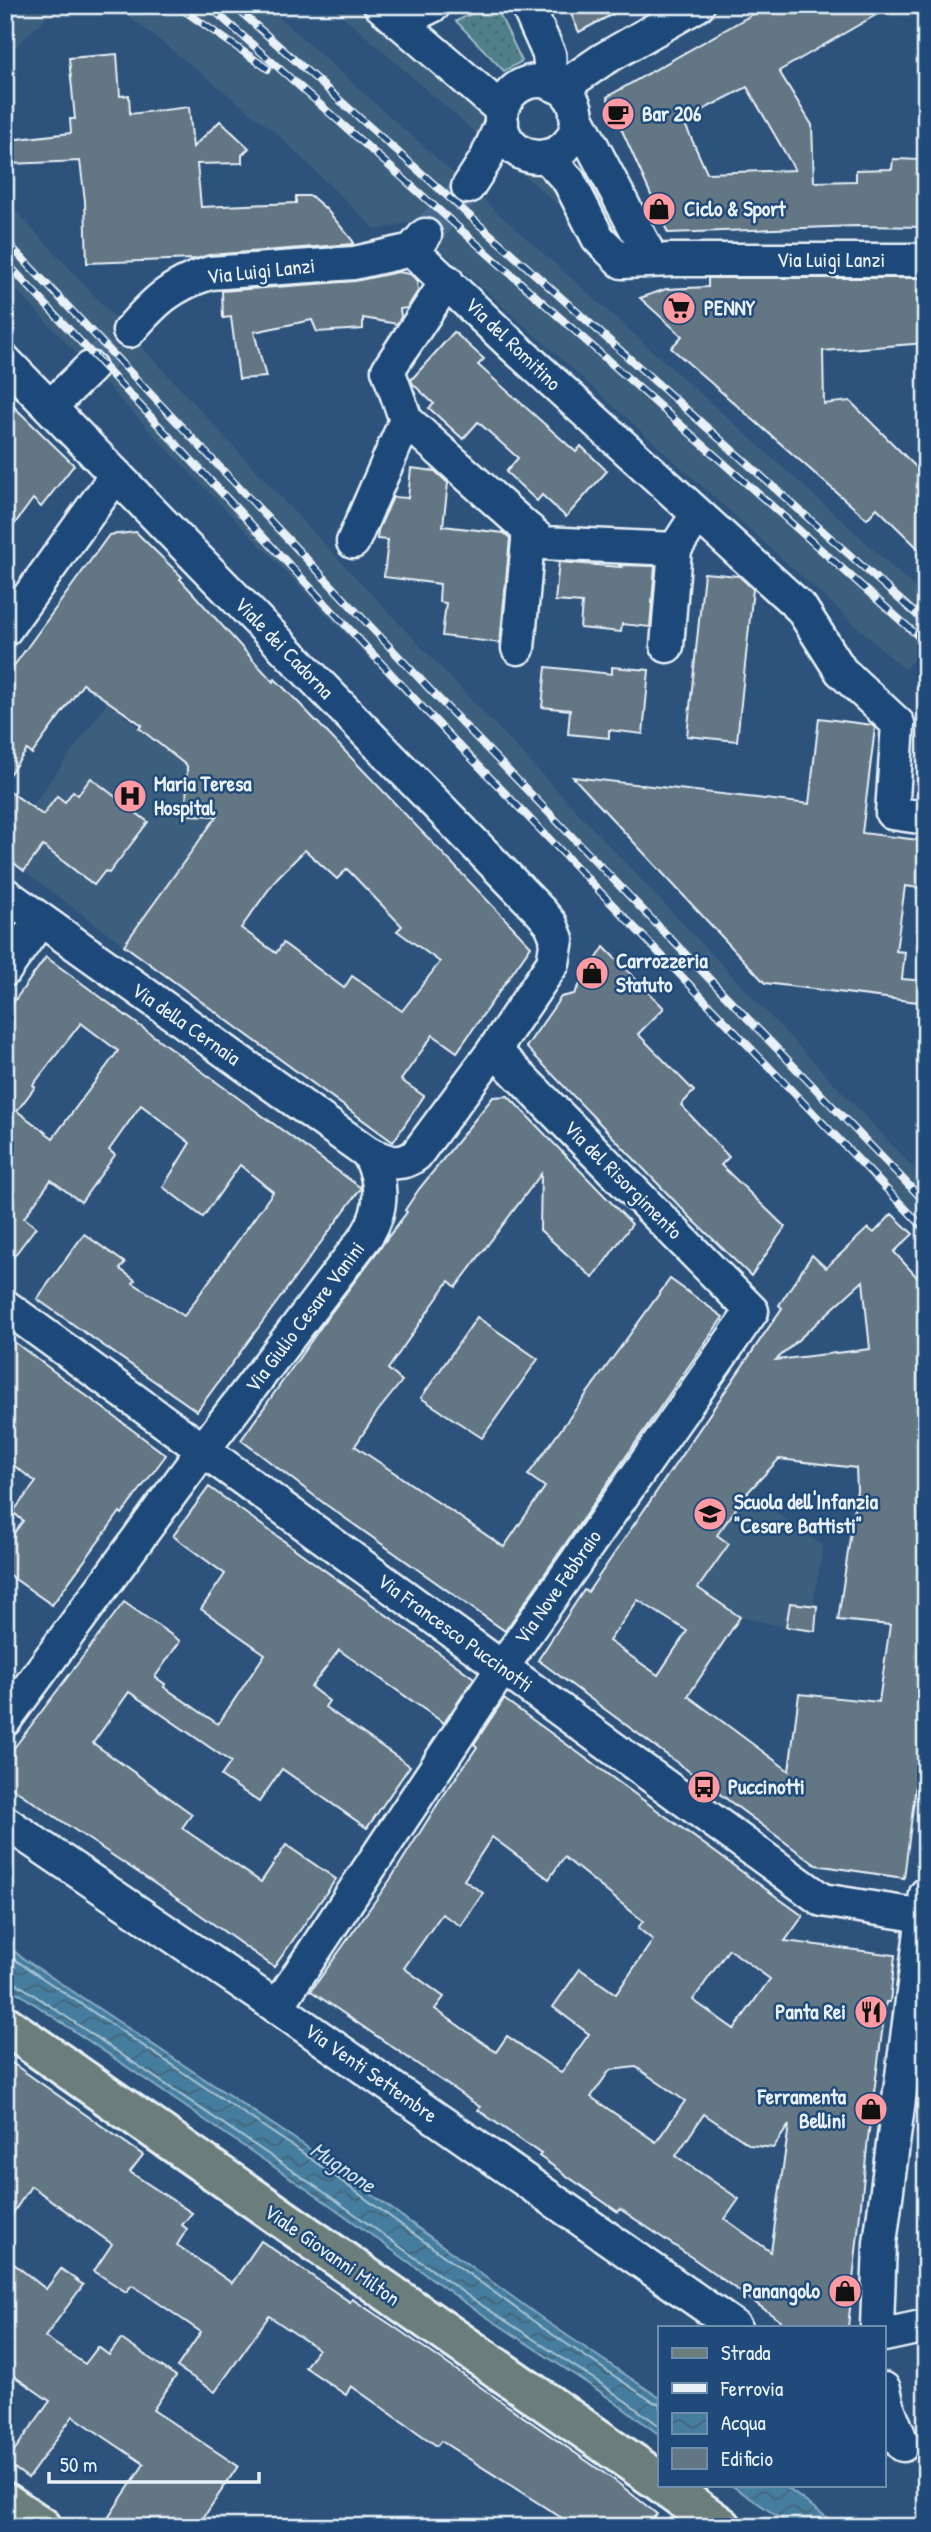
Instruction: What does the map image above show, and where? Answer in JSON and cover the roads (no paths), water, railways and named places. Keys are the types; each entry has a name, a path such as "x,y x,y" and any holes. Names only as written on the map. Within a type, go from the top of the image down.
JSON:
{"main road":[{"name":"Viale Giovanni Milton","path":"5,2025 658,2480"},
{"name":"Viale Giovanni Milton","path":"665,2486 699,2520"},
{"path":"5,2502 42,2527"}],"street":[{"path":"389,13 434,5"},
{"path":"576,115 575,132 557,153 471,183 495,141 511,94 521,86 539,82 554,85 573,80 602,60 698,5"},
{"path":"389,13 502,116 505,136 514,148 540,157"},
{"path":"532,15 552,45 565,54 582,61 602,60"},
{"path":"532,15 549,54 554,85 571,100 576,115 652,260"},
{"name":"Via Luigi Lanzi","path":"540,157 569,181 598,238 622,262 926,260"},
{"name":"Via Luigi Lanzi","path":"129,331 160,296 192,279 210,274 354,263 419,242 447,281"},
{"name":"Via del Romitino","path":"675,549 543,543 406,419 388,370 447,281 512,345 801,608 841,671 898,724 892,813 926,818"},
{"name":"Viale dei Cadorna","path":"5,361 551,924 557,939 554,963 494,1050"},
{"path":"50,407 90,368"},
{"path":"353,542 406,419"},
{"path":"5,630 116,475"},
{"path":"667,646 675,549 698,515"},
{"path":"518,648 528,530"},
{"name":"Via della Cernaia","path":"5,894 368,1153"},
{"path":"5,970 40,920"},
{"path":"368,1153 395,1163 409,1160 416,1155 494,1050"},
{"name":"Via del Risorgimento","path":"494,1050 752,1311"},
{"name":"Via Giulio Cesare Vanini","path":"5,1720 203,1450 371,1229 380,1187 375,1166 368,1153"},
{"name":"Via Francesco Puccinotti","path":"5,1306 822,1900 924,1905"},
{"name":"Via Nove Febbraio","path":"277,2007 503,1667 752,1311"},
{"name":"Via Venti Settembre","path":"5,1822 277,2007 734,2326"},
{"path":"877,2326 880,2243 924,1905"},
{"path":"886,2335 926,2326"},
{"path":"886,2397 904,2445"}],"water":[{"path":"5,1944 304,2145 547,2322 658,2397 658,2434 467,2304 327,2203 5,1984"},
{"path":"732,2486 784,2486 840,2527 793,2527"}],"tunnel":[{"path":"425,235 468,187"},
{"path":"90,368 129,331"}],"railway":[{"path":"176,5 268,69"},
{"path":"208,5 926,643"},
{"path":"233,5 926,623"},
{"path":"5,240 438,698 926,1203"},
{"path":"5,261 425,710 926,1230"}],"place":[{"name":"Bar 206","path":"618,114"},
{"name":"Ciclo & Sport","path":"659,209"},
{"name":"PENNY","path":"679,308"},
{"name":"Maria Teresa Hospital","path":"130,796"},
{"name":"Carrozzeria Statuto","path":"592,973"},
{"name":"Scuola dell'Infanzia \"Cesare Battisti\"","path":"710,1514"},
{"name":"Puccinotti","path":"704,1787"},
{"name":"Panta Rei","path":"871,2012"},
{"name":"Ferramenta Bellini","path":"871,2109"},
{"name":"Panangolo","path":"845,2291"}],"water label":[{"name":"Mugnone","path":"343,2167"}]}
